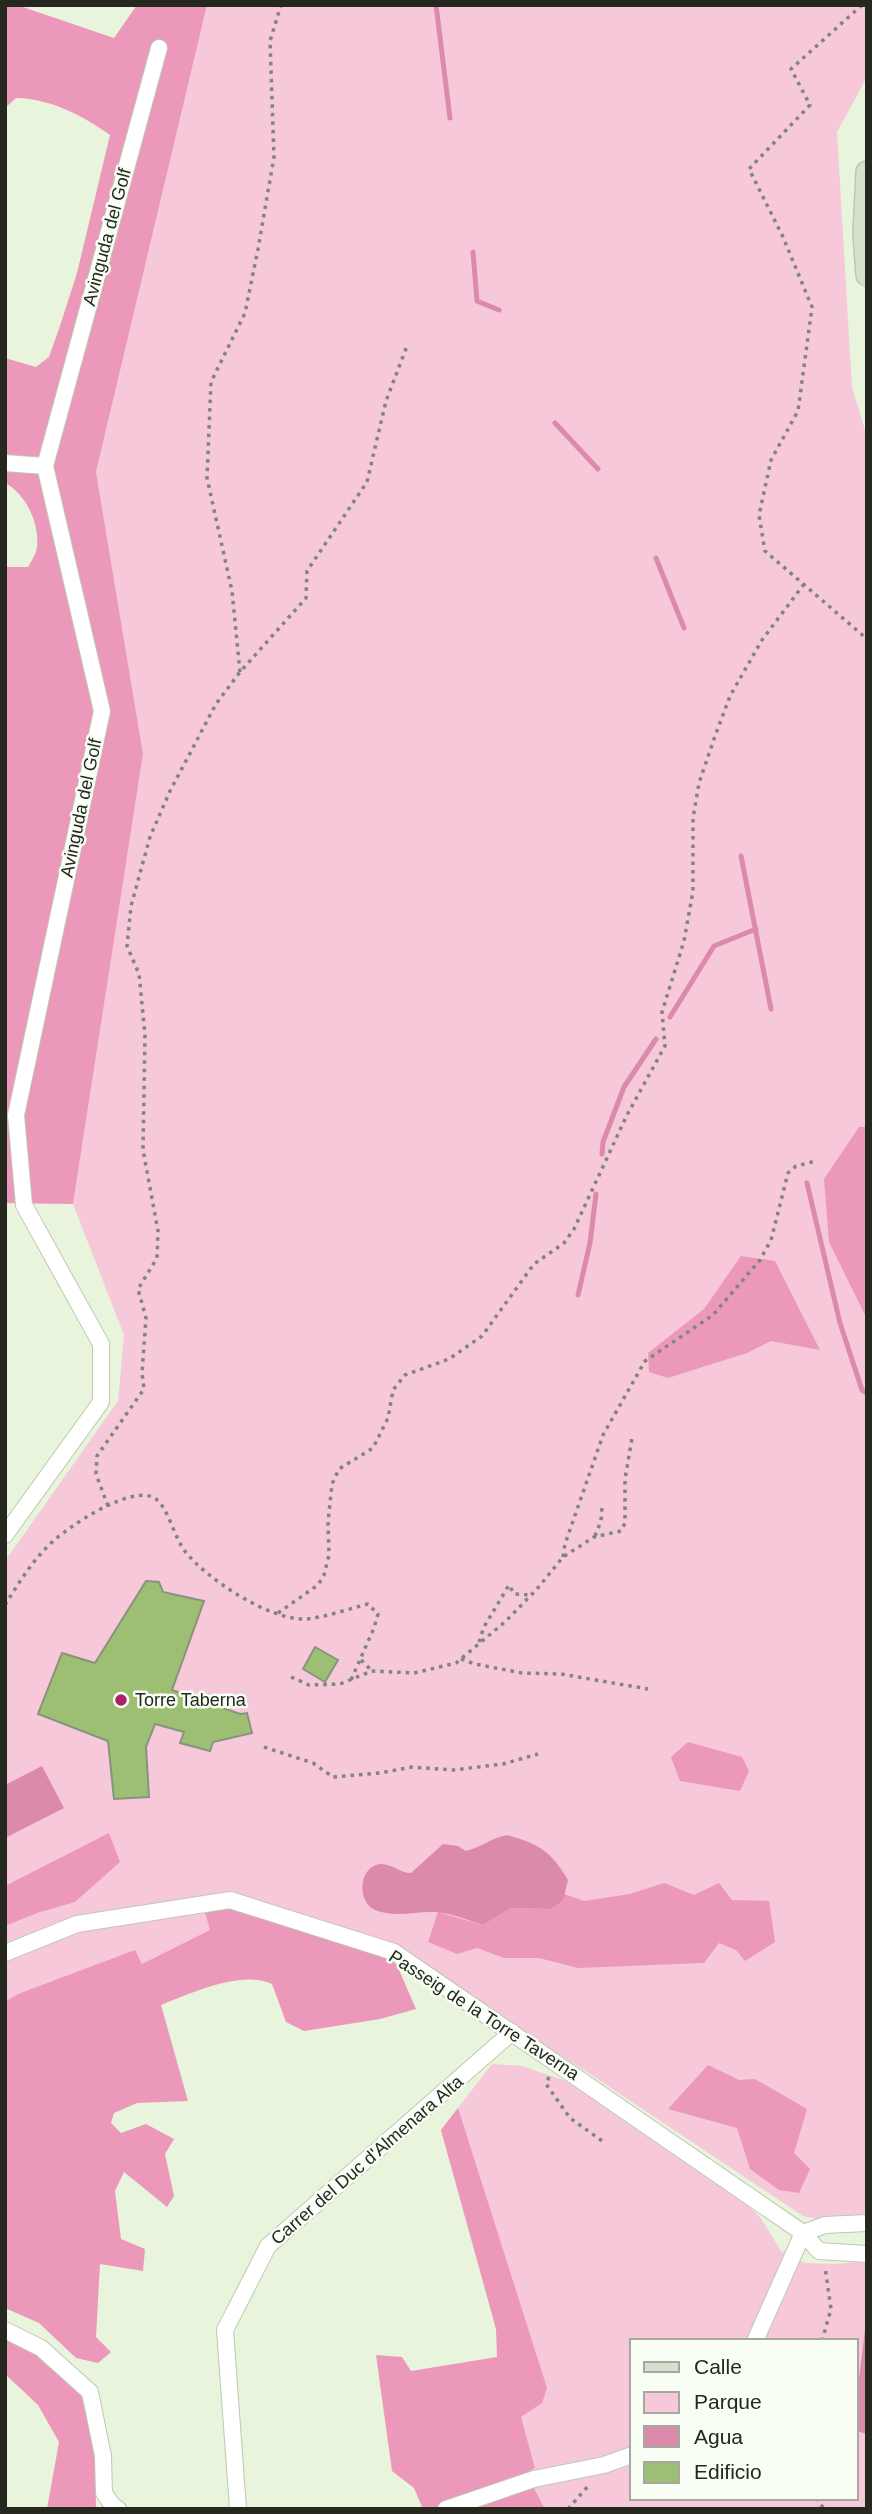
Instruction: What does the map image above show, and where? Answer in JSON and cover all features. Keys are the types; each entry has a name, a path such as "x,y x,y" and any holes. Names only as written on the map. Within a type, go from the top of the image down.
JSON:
{"main road":[{"path":"867,172 864,234 867,275"}],"street":[{"name":"Avinguda del Golf","path":"5,1535 101,1402 101,1344 24,1205 11,1115 102,710 45,466 159,48"},
{"path":"5,463 45,466"},
{"name":"Passeig de la Torre Taverna","path":"5,1953 77,1924 230,1900 394,1952 803,2233 819,2252"},
{"name":"Carrer del Duc d'Almenara Alta","path":"238,2509 225,2330 268,2246 512,2032"},
{"path":"756,2339 803,2233 825,2225 867,2223"},
{"path":"819,2252 867,2254"},
{"path":"5,2330 41,2348 90,2392 103,2456 104,2493 113,2507 118,2509"},
{"path":"446,2509 534,2479 604,2465 630,2456"}],"path":[{"path":"240,672 232,591 207,478 211,382 245,313 258,248 274,157 270,41 281,5"},
{"path":"862,5 791,69 810,105 749,169 783,237 812,307 798,411 771,460 759,515 765,551 867,639"},
{"path":"108,1506 96,1474 97,1456 144,1389 142,1374 146,1318 138,1289 157,1258 158,1231 143,1150 145,1035 139,974 127,946 131,906 150,836 170,791 216,704 240,672 306,598 307,571 367,482 386,401 407,346"},
{"path":"278,1613 318,1585 324,1575 329,1555 328,1521 332,1484 339,1469 373,1448 387,1418 393,1390 405,1375 449,1359 482,1336 534,1264 564,1243 573,1229 627,1115 664,1046 662,1012 684,941 693,891 693,818 699,783 714,739 730,696 762,640 804,584"},
{"path":"563,1557 565,1544 603,1435 645,1360 713,1315 760,1260 771,1240 788,1172 796,1166 816,1161"},
{"path":"290,1677 309,1685 340,1684 372,1671 414,1673 456,1663 506,1621 532,1595 563,1557 594,1536 621,1531 625,1523 625,1479 632,1438"},
{"path":"5,1605 26,1571 49,1545 74,1525 108,1506 139,1495 154,1497 162,1505 181,1547 195,1563 227,1589 256,1605 304,1619 368,1604 378,1614 351,1679"},
{"path":"594,1536 601,1521 602,1508"},
{"path":"478,1644 484,1627 509,1585 514,1594 532,1595"},
{"path":"360,1659 372,1671"},
{"path":"461,1659 522,1673 561,1674 648,1689"},
{"path":"264,1748 313,1763 333,1777 412,1767 453,1770 503,1764 538,1754"},
{"path":"557,2062 546,2084 570,2118 605,2143"},
{"path":"819,2252 825,2268 831,2309 823,2339"}],"green space":[{"path":"207,5 867,5 867,77 837,132 852,388 867,436 867,2219 826,2221 803,2216 518,2029 509,2042 403,1970 257,1919 5,2055 5,1561 118,1401 124,1335 73,1204 143,754 96,472"},
{"path":"492,2064 522,2066 566,2081 741,2199 760,2217 781,2251 805,2263 867,2261 867,2509 453,2509 535,2468 441,2130"}],"shaded area":[{"path":"5,5 17,5 114,38 137,5 207,5 96,472 143,754 73,1204 5,1203 5,567 28,567 36,552 37,533 26,503 5,483 5,358 36,367 49,357 77,273 110,135 77,115 42,101 16,98 5,108"},
{"path":"859,1127 867,1127 867,1319 829,1242 824,1179"},
{"path":"741,1256 775,1261 820,1350 771,1341 747,1353 668,1378 649,1372 648,1353 704,1309"},
{"path":"688,1742 742,1757 749,1771 740,1791 680,1781 671,1757"},
{"path":"109,1833 120,1862 75,1902 5,1926 5,1886"},
{"path":"664,1883 694,1895 719,1883 732,1900 769,1901 775,1942 745,1961 736,1950 719,1943 704,1963 578,1968 539,1958 504,1958 477,1948 457,1954 428,1942 438,1912 483,1925 509,1908 551,1909 563,1901 564,1894 584,1901 630,1894"},
{"path":"231,1903 393,1956 416,2009 380,2019 304,2031 286,2022 272,1984 260,1980 231,1981 161,2005 188,2101 137,2103 114,2113 111,2123 121,2133 146,2124 174,2139 165,2154 174,2196 167,2207 124,2172 115,2191 121,2239 145,2249 143,2271 100,2264 96,2337 111,2352 98,2363 76,2358 39,2323 5,2308 5,2002 18,1994 135,1950 142,1964 210,1930 205,1912"},
{"path":"708,2065 739,2080 755,2079 807,2109 794,2153 810,2169 799,2193 779,2190 750,2169 737,2128 668,2109"},
{"path":"458,2108 547,2388 542,2403 521,2417 535,2468 526,2473 545,2509 423,2509 414,2488 392,2471 376,2355 402,2357 411,2371 497,2357 496,2329 441,2130"},
{"path":"5,2340 32,2351 81,2395 95,2449 96,2509 47,2509 59,2442 38,2405 5,2374"}],"water":[{"path":"42,1766 64,1808 5,1838 5,1785"},
{"path":"507,1835 536,1846 556,1862 568,1880 563,1901 551,1909 510,1908 483,1925 441,1913 382,1912 369,1906 365,1900 362,1885 367,1871 373,1867 384,1864 411,1873 443,1844 458,1846 466,1851"},
{"path":"867,2313 867,2434 858,2432 858,2387"}],"building":[{"name":"Torre Taberna","path":"146,1581 159,1582 163,1592 204,1601 172,1690 240,1714 247,1713 252,1733 213,1742 210,1751 180,1743 184,1732 155,1724 146,1747 149,1797 114,1799 108,1741 38,1714 62,1653 95,1663"},
{"path":"315,1647 338,1660 325,1682 303,1669"}],"waterway":[{"path":"436,5 450,118"},
{"path":"473,252 477,301 499,310"},
{"path":"555,423 598,469"},
{"path":"656,558 684,628"},
{"path":"741,856 771,1009"},
{"path":"670,1017 714,946 756,929"},
{"path":"602,1154 603,1142 624,1087 656,1039"},
{"path":"807,1183 840,1323 862,1390 867,1393"},
{"path":"578,1295 590,1243 596,1194"}],"place":[{"name":"Torre Taberna","path":"121,1700"}]}
